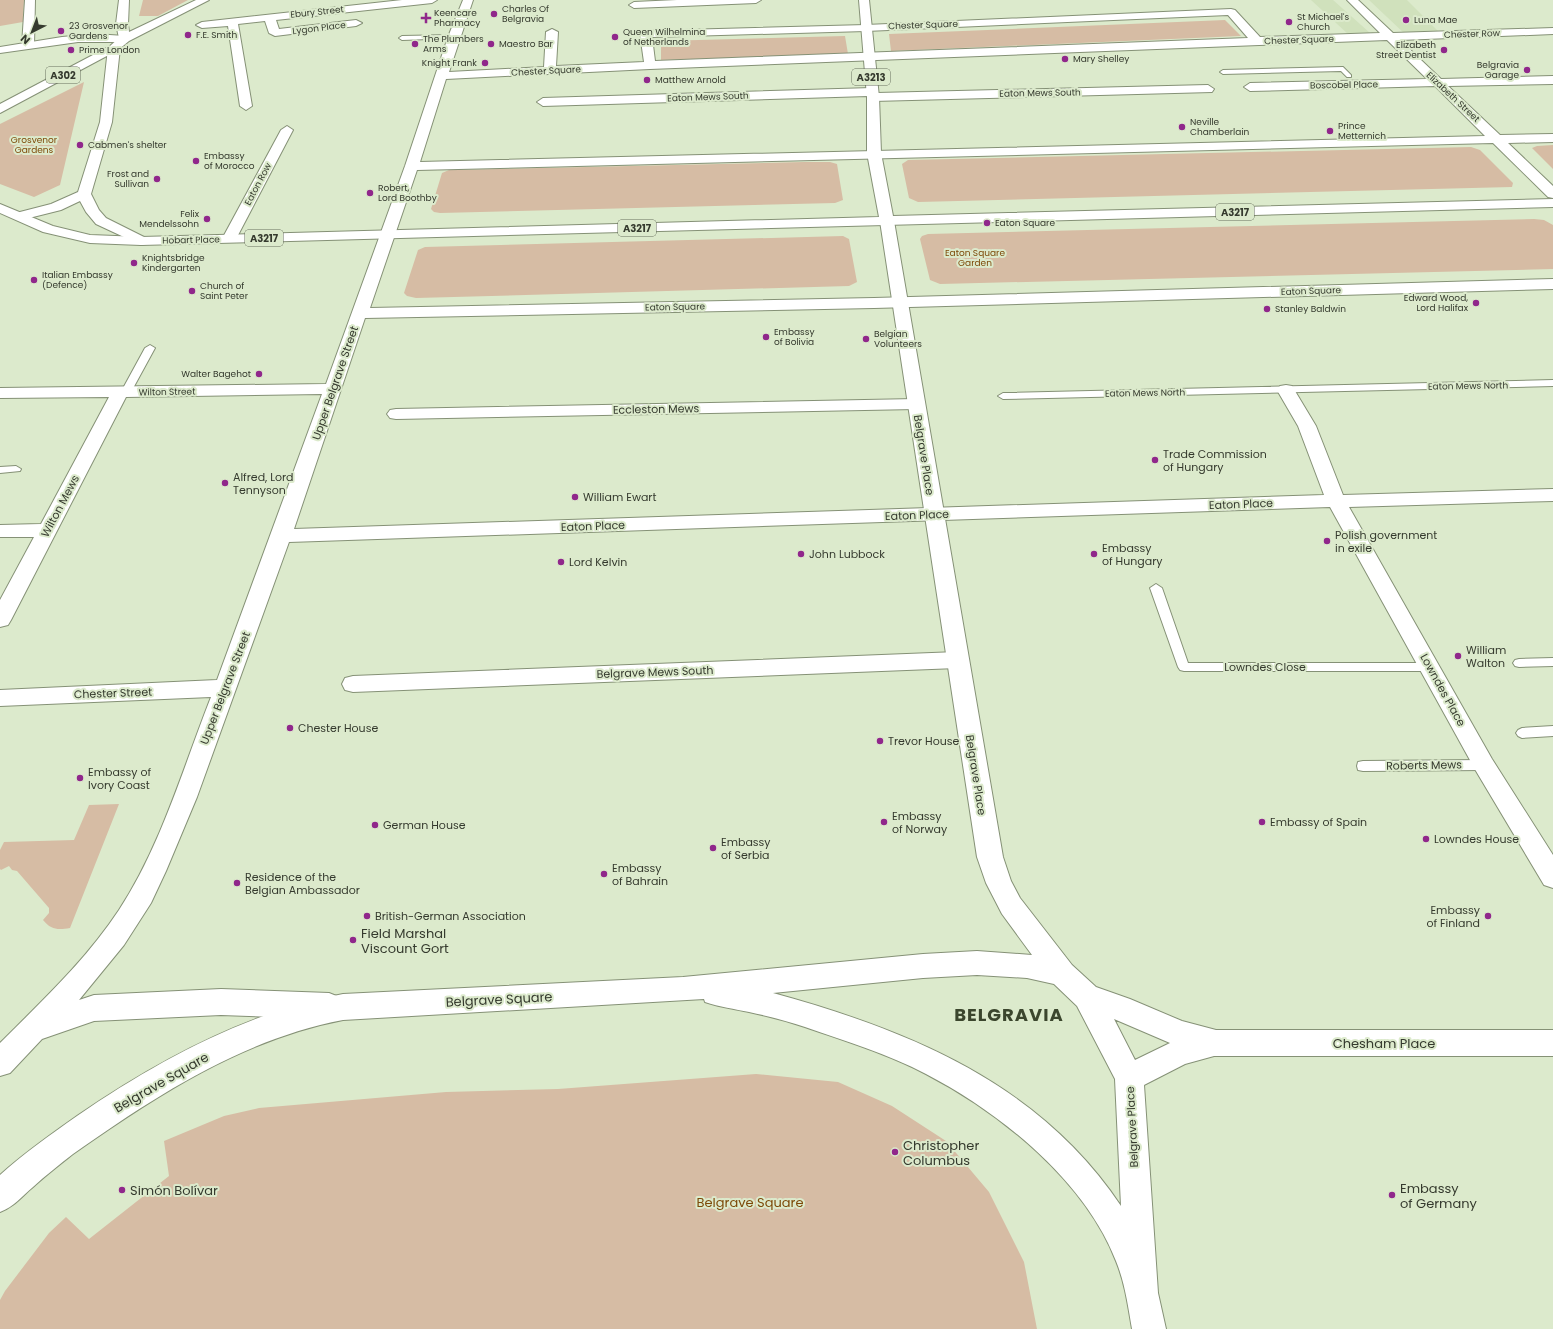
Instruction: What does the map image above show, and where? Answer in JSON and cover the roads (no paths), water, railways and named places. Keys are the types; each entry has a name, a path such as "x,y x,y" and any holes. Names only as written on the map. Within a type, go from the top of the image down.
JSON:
{"main road":[{"path":"28,46 30,0"},
{"path":"124,0 122,24 125,39"},
{"path":"0,50 80,38 106,37 125,39 204,0"},
{"path":"307,13 331,0"},
{"name":"Ebury Street","path":"202,25 432,0"},
{"path":"360,314 468,0"},
{"path":"634,5 756,0"},
{"name":"A3213","path":"864,0 872,94 874,153 887,221"},
{"name":"Chester Square","path":"1220,0 1257,41"},
{"name":"Elizabeth Street","path":"1352,0 1498,139 1553,194"},
{"name":"Lygon Place","path":"270,17 275,33 364,22 360,8"},
{"name":"Chester Square","path":"650,66 646,34 866,28 1231,12"},
{"path":"233,26 246,106"},
{"name":"Chester Row","path":"1390,37 1553,30"},
{"path":"550,71 552,32"},
{"name":"Chester Square","path":"441,76 1257,41 1390,37"},
{"name":"A302","path":"0,109 114,48 125,39"},
{"path":"114,48 106,122 84,194 101,221 141,241"},
{"name":"Boscobel Place","path":"1250,87 1439,84 1553,80"},
{"name":"Eaton Mews South","path":"543,102 872,94 1208,89"},
{"name":"Eaton Row","path":"229,239 287,130"},
{"path":"412,166 874,153 1553,138"},
{"path":"21,216 56,207 84,194"},
{"name":"A3217","path":"387,234 1553,203"},
{"name":"Hobart Place","path":"0,208 48,228 90,240 141,241 387,234"},
{"name":"Belgrave Place","path":"887,221 990,857 999,883 1011,906 1062,974 1087,997 1104,1027 1129,1078 1142,1292"},
{"name":"Eaton Square","path":"360,314 899,302 1553,284"},
{"name":"Upper Belgrave Street","path":"31,1031 94,962 127,919 162,853 226,688 333,389 357,317 360,314"},
{"name":"Wilton Street","path":"0,393 333,389"},
{"path":"1286,390 1307,426 1336,501"},
{"name":"Wilton Mews","path":"0,620 123,392"},
{"name":"Eccleston Mews","path":"396,414 916,404"},
{"name":"Eaton Place","path":"281,536 1553,495"},
{"name":"Lowndes Place","path":"1336,501 1484,765 1553,877"},
{"path":"0,531 48,530"},
{"name":"Belgrave Mews South","path":"353,684 957,660"},
{"name":"Chester Street","path":"0,698 226,688"},
{"name":"Belgrave Square","path":"0,1063 31,1031 63,1018 94,1008 221,1002 342,1007 683,989 923,966 977,963 1027,966 1062,974"},
{"path":"683,989 725,995 773,1005 824,1020 936,1064 976,1086 1013,1111 1053,1148 1088,1184 1111,1218 1129,1253 1142,1292 1149,1329"},
{"name":"Chesham Place","path":"1087,997 1124,1009 1179,1034 1199,1041 1216,1043 1553,1043"},
{"name":"Belgrave Square","path":"0,1196 51,1152 102,1115 147,1087 242,1037 297,1017 342,1007"},
{"path":"0,1045 31,1031"},
{"name":"Chesham Place","path":"1129,1078 1180,1052 1216,1043"}],"lane":[{"path":"402,38 454,38"},
{"path":"1223,72 1343,69 1349,76 1280,78 1288,86"},
{"path":"123,392 150,348"},
{"name":"Eaton Mews North","path":"1003,396 1553,383"},
{"path":"0,470 16,469"},
{"name":"Lowndes Close","path":"1156,588 1184,667 1430,667"},
{"path":"1519,662 1553,662"},
{"path":"1522,733 1553,731"},
{"name":"Roberts Mews","path":"1363,766 1484,765"}],"place":[{"name":"Charles Of Belgravia","path":"494,14"},
{"name":"Keencare Pharmacy","path":"426,18"},
{"name":"Luna Mae","path":"1406,20"},
{"name":"St Michael's Church","path":"1289,22"},
{"name":"23 Grosvenor Gardens","path":"61,31"},
{"name":"F.E. Smith","path":"188,35"},
{"name":"Queen Wilhelmina of Netherlands","path":"615,37"},
{"name":"The Plumbers Arms","path":"415,44"},
{"name":"Maestro Bar","path":"491,44"},
{"name":"Prime London","path":"71,50"},
{"name":"Elizabeth Street Dentist","path":"1444,50"},
{"name":"Mary Shelley","path":"1065,59"},
{"name":"Knight Frank","path":"485,63"},
{"name":"Belgravia Garage","path":"1527,70"},
{"name":"Matthew Arnold","path":"647,80"},
{"name":"Neville Chamberlain","path":"1182,127"},
{"name":"Prince Metternich","path":"1330,131"},
{"name":"Cabmen's shelter","path":"80,145"},
{"name":"Embassy of Morocco","path":"196,161"},
{"name":"Frost and Sullivan","path":"157,179"},
{"name":"Robert, Lord Boothby","path":"370,193"},
{"name":"Felix Mendelssohn","path":"207,219"},
{"name":"Eaton Square","path":"987,223"},
{"name":"Knightsbridge Kindergarten","path":"134,263"},
{"name":"Italian Embassy (Defence)","path":"34,280"},
{"name":"Church of Saint Peter","path":"192,291"},
{"name":"Edward Wood, Lord Halifax","path":"1476,303"},
{"name":"Stanley Baldwin","path":"1267,309"},
{"name":"Embassy of Bolivia","path":"766,337"},
{"name":"Belgian Volunteers","path":"866,339"},
{"name":"Walter Bagehot","path":"259,374"},
{"name":"Trade Commission of Hungary","path":"1155,460"},
{"name":"Alfred, Lord Tennyson","path":"225,483"},
{"name":"William Ewart","path":"575,497"},
{"name":"Polish government in exile","path":"1327,541"},
{"name":"John Lubbock","path":"801,554"},
{"name":"Embassy of Hungary","path":"1094,554"},
{"name":"Lord Kelvin","path":"561,562"},
{"name":"William Walton","path":"1458,656"},
{"name":"Chester House","path":"290,728"},
{"name":"Trevor House","path":"880,741"},
{"name":"Embassy of Ivory Coast","path":"80,778"},
{"name":"Embassy of Norway","path":"884,822"},
{"name":"Embassy of Spain","path":"1262,822"},
{"name":"German House","path":"375,825"},
{"name":"Lowndes House","path":"1426,839"},
{"name":"Embassy of Serbia","path":"713,848"},
{"name":"Embassy of Bahrain","path":"604,874"},
{"name":"Residence of the Belgian Ambassador","path":"237,883"},
{"name":"British-German Association","path":"367,916"},
{"name":"Embassy of Finland","path":"1488,916"},
{"name":"Field Marshal Viscount Gort","path":"353,940"},
{"name":"Christopher Columbus","path":"895,1152"},
{"name":"Simón Bolívar","path":"122,1190"},
{"name":"Embassy of Germany","path":"1392,1195"}],"district":[{"name":"BELGRAVIA","path":"1009,1015"}],"park label":[{"name":"Grosvenor Gardens","path":"34,146"},
{"name":"Eaton Square Garden","path":"975,258"}]}
